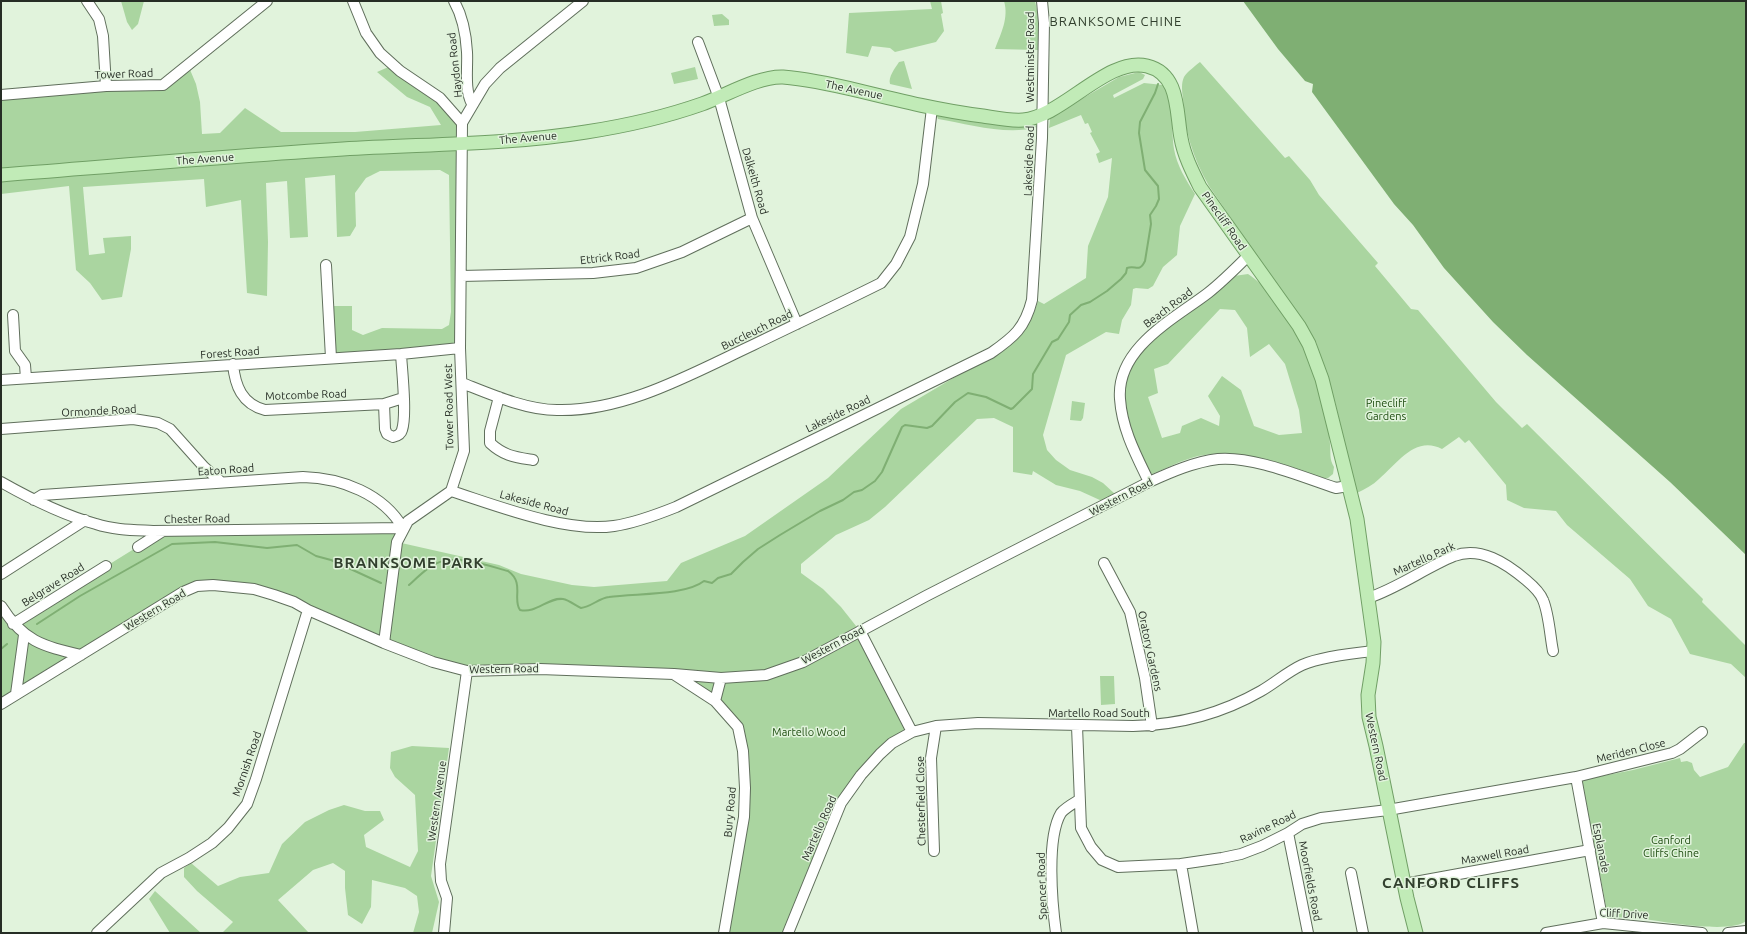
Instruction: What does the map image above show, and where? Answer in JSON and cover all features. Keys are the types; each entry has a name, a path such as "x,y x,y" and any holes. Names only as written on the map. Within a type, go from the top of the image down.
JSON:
{"main road":[{"name":"Pinecliff Road","path":"1042,114 1119,69 1136,65 1145,65 1160,72 1167,78 1175,95 1181,140 1191,170 1209,200 1299,326 1309,344 1329,402 1348,486"},
{"name":"The Avenue","path":"1,175 343,149 463,143 585,133 635,123 697,106 758,82 780,77 833,85 932,108 971,115 1016,120 1031,119 1042,114"},
{"name":"Western Road","path":"1348,486 1357,519 1374,651 1368,707 1388,810 1416,933"}],"street":[{"path":"87,1 99,19 103,36 106,86"},
{"name":"Tower Road","path":"1,95 106,86 163,85 267,1"},
{"path":"353,1 366,33 380,53 400,71 440,98 462,123"},
{"name":"Haydon Road","path":"454,1 459,10 465,30 468,97 472,104"},
{"path":"463,143 462,123 485,84 500,68 582,1"},
{"name":"Westminster Road","path":"1042,1 1044,23 1042,114"},
{"name":"Dalkeith Road","path":"698,42 719,98 752,218 797,324"},
{"name":"Buccleuch Road","path":"462,383 500,397 556,410 608,406 651,391 717,362 882,283 896,264 910,236 923,184 932,108"},
{"name":"Lakeside Road","path":"451,491 556,523 583,527 614,526 651,517 676,507 992,353 1011,338 1023,325 1032,300 1041,174 1042,114"},
{"name":"Tower Road West","path":"451,491 464,451 460,348 463,143"},
{"name":"Ettrick Road","path":"461,276 593,273 636,268 682,252 752,218"},
{"name":"Beach Road","path":"1149,482 1134,451 1123,420 1120,397 1122,378 1129,362 1141,344 1152,334 1217,286 1248,256"},
{"path":"326,265 331,358"},
{"path":"13,315 15,350 25,365 26,378"},
{"name":"Forest Road","path":"1,380 401,354 460,348"},
{"path":"384,404 385,429 387,434 393,437 402,431 403,398 401,354"},
{"name":"Motcombe Road","path":"233,364 234,377 239,391 251,404 265,410 384,404 403,398"},
{"path":"500,397 490,431 490,443 499,452 533,460"},
{"name":"Ormonde Road","path":"1,430 133,419 158,423 170,429 204,467 221,482"},
{"name":"Western Road","path":"1,704 182,592 197,586 213,585 254,589 294,602 308,610 384,643 433,662 467,671 479,672 540,669 674,674 721,678 766,674 803,662 1149,482 1179,469 1220,459 1250,461 1336,488 1348,486"},
{"name":"Eaton Road","path":"34,500 42,495 221,482 322,477 351,485 378,501 398,519 403,528"},
{"name":"Chester Road","path":"1,482 34,500 96,524 122,530 162,531 403,528"},
{"path":"384,643 396,542 408,521 420,511 451,491"},
{"path":"1,574 85,520"},
{"path":"138,547 162,531"},
{"name":"Martello Park","path":"1368,598 1454,556 1476,554 1491,556 1517,572 1543,599 1553,651"},
{"name":"Oratory Gardens","path":"1104,563 1130,612 1145,678 1152,726"},
{"name":"Belgrave Road","path":"13,624 106,566"},
{"path":"1,606 13,624 24,635 50,648 81,655"},
{"name":"Mornish Road","path":"98,933 161,873 189,858 212,843 228,828 246,804 256,779 308,610"},
{"path":"860,631 912,732"},
{"path":"16,694 24,635"},
{"name":"Martello Road South","path":"978,723 1077,726 1152,726 1195,719 1214,713 1260,691 1303,665 1337,657 1374,651"},
{"name":"Western Avenue","path":"444,933 447,898 441,881 440,864 467,671"},
{"name":"Bury Road","path":"674,674 715,701 738,727 743,751 745,788 744,817 724,933"},
{"path":"715,701 721,678"},
{"name":"Martello Road","path":"788,933 841,803 861,775 892,743 912,732 936,726 978,723"},
{"name":"Chesterfield Close","path":"934,851 931,758 936,726"},
{"name":"Ravine Road","path":"1077,726 1081,828 1091,847 1102,860 1118,867 1181,864 1241,854 1288,833 1302,824 1321,818 1388,810 1580,776"},
{"name":"Meriden Close","path":"1580,776 1672,753 1680,749 1702,732"},
{"name":"Esplanade","path":"1580,776 1590,850 1603,923"},
{"name":"Spencer Road","path":"1056,933 1052,875 1052,846 1062,812 1079,800"},
{"name":"Moorfields Road","path":"1288,833 1308,933"},
{"name":"Maxwell Road","path":"1404,884 1590,850"},
{"path":"1181,864 1193,933"},
{"path":"1351,873 1363,933"},
{"name":"Cliff Drive","path":"1546,933 1590,929 1603,923 1665,931 1702,933"},
{"path":"1728,933 1744,932"}],"green space":[{"path":"121,1 144,1 138,24 132,30 127,22"},
{"path":"930,1 941,1 943,13 941,14 944,31 936,42 895,52 890,48 872,46 868,57 846,53 849,13 932,9"},
{"path":"1004,1 1035,1 1038,15 1038,50 995,49 1005,19 1006,13"},
{"path":"722,14 729,20 729,25 714,26 712,15"},
{"path":"904,61 912,89 890,84 890,78 894,70 899,62"},
{"name":"Pinecliff Gardens","path":"1200,62 1285,158 1289,156 1310,180 1319,195 1378,263 1375,266 1411,309 1418,310 1496,402 1522,428 1527,424 1703,599 1702,602 1746,646 1746,678 1731,664 1690,654 1671,619 1648,606 1630,579 1567,525 1556,511 1524,508 1507,500 1506,485 1469,440 1465,443 1459,437 1442,449 1432,446 1415,448 1407,453 1374,483 1357,493 1335,402 1316,342 1209,186 1198,165 1190,144 1185,121 1182,85 1185,75"},
{"path":"188,65 196,84 200,102 202,134 220,133 245,108 281,132 355,132 441,125 430,107 407,97 377,72 393,65 462,123 460,348 331,358 328,306 352,306 352,330 363,335 382,328 442,329 449,325 451,312 449,175 440,170 380,171 366,178 355,193 356,226 350,236 337,237 335,175 305,178 308,237 290,238 287,181 266,183 268,242 267,296 247,293 241,200 206,207 204,179 83,187 89,255 105,253 103,238 131,236 131,249 122,297 102,300 90,283 76,270 69,186 1,194 1,95 163,85"},
{"path":"695,67 698,79 674,84 671,73"},
{"name":"Martello Wood","path":"1139,72 1145,75 1143,79 1113,95 1114,98 1144,83 1163,85 1167,92 1171,108 1175,155 1182,173 1195,194 1180,226 1177,255 1163,267 1153,286 1148,289 1133,289 1131,305 1122,320 1119,334 1106,332 1066,355 1043,435 1047,450 1056,460 1070,470 1092,477 1103,483 1115,494 1102,501 1080,491 1056,485 1033,471 1032,475 1013,472 1013,427 994,418 977,419 885,507 869,520 836,535 801,564 801,573 823,589 841,607 860,631 912,732 892,743 841,803 787,933 724,933 744,817 738,727 715,701 674,674 467,671 274,595 197,586 1,704 1,606 13,624 163,531 403,528 397,542 499,565 521,574 572,585 594,587 667,581 681,563 745,536 828,478 901,409 1014,342 1029,323 1038,301 1044,304 1086,278 1088,246 1108,197 1112,158 1099,163 1096,154 1100,152 1090,133 1092,132 1088,123 1085,124 1081,115 1049,128 1050,119 1119,77"},
{"path":"936,114 1033,124 1037,127 1001,130 938,119"},
{"path":"1248,274 1274,299 1286,316 1307,355 1315,375 1325,410 1330,440 1331,459 1334,467 1333,474 1328,478 1323,478 1262,458 1246,455 1214,454 1198,456 1152,474 1141,460 1126,411 1125,397 1125,385 1135,361 1157,336 1234,276","holes":["1220,309 1235,310 1247,328 1250,357 1269,344 1285,364 1299,410 1302,433 1279,435 1254,426 1241,390 1222,376 1208,396 1220,416 1219,426 1201,418 1182,426 1180,433 1162,438 1148,397 1158,393 1154,369 1168,364"]},
{"path":"1072,401 1085,403 1083,418 1081,421 1070,420"},
{"path":"1100,676 1114,676 1115,704 1101,705"},
{"name":"Canford Cliffs Chine","path":"1744,743 1746,743 1746,921 1738,925 1727,927 1713,927 1645,919 1608,917 1582,780 1633,770 1680,758 1681,762 1687,761 1692,763 1694,770 1700,777 1728,767"},
{"path":"412,746 449,748 431,876 439,902 432,933 413,933 419,912 417,896 405,888 372,880 371,907 362,924 348,915 345,871 333,863 313,870 278,900 309,933 222,933 233,922 197,891 184,877 184,868 191,863 218,886 240,877 269,873 282,844 305,822 329,810 344,805 365,811 380,811 384,820 364,835 366,847 410,867 418,851 415,795 395,777 390,768 391,752"},
{"path":"155,891 201,933 170,933 149,899"}],"shaded area":[{"path":"1243,1 1746,1 1746,555 1670,482 1527,355 1493,322 1444,268 1413,225 1394,204 1312,92 1313,84 1305,81 1278,49"}],"waterway":[{"path":"409,585 434,564 452,560 468,561 508,571 516,581 518,606 520,610 526,611 558,599 563,599 581,608 609,597 672,592 696,586 704,581 712,583 718,578 731,574 758,549 780,535 820,511 843,500 854,492 862,490 875,481 882,472 902,427 905,425 927,428 932,426 955,402 968,393 986,397 1011,409 1013,408 1032,389 1033,374 1052,342 1058,339 1069,322 1070,315 1081,305 1090,302 1107,291 1121,279 1126,273 1127,268 1139,268 1145,261 1151,224 1150,215 1159,199 1158,186 1145,170 1139,133 1140,122 1158,84"},
{"path":"37,624 80,596 172,544 215,542 267,548 297,545 316,556 331,560 381,583"},
{"path":"1,649 7,644"}],"district":[{"name":"BRANKSOME CHINE","path":"1116,22"},
{"name":"BRANKSOME PARK","path":"409,563"},
{"name":"CANFORD CLIFFS","path":"1451,883"}]}
